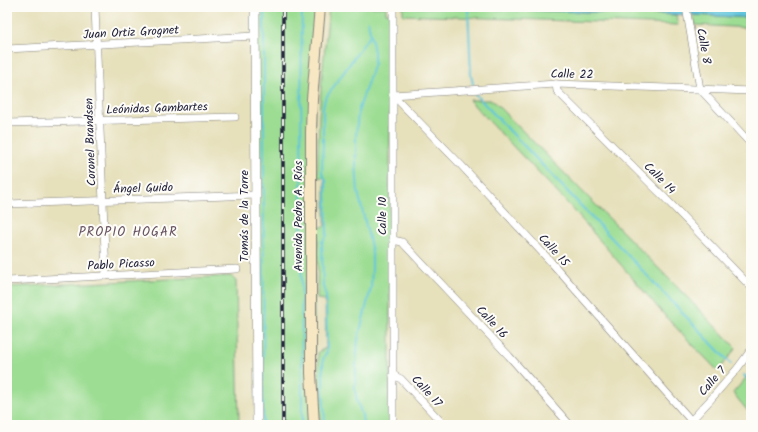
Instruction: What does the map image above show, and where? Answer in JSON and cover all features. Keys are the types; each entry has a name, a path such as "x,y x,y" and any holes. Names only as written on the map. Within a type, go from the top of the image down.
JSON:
{"main road":[{"name":"Avenida Pedro A. Ríos","path":"314,425 311,373 311,133 312,92 320,7"}],"street":[{"name":"Coronel Brandsen","path":"95,7 106,276"},
{"name":"Tomás de la Torre","path":"255,7 257,425"},
{"name":"Calle 10","path":"393,7 393,425"},
{"name":"Calle 8","path":"686,7 700,89"},
{"name":"Juan Ortiz Grognet","path":"7,49 255,36"},
{"name":"Calle 22","path":"393,95 556,84 751,91"},
{"name":"Calle 14","path":"556,84 557,91 664,197 751,288"},
{"path":"700,89 751,144"},
{"name":"Calle 15","path":"393,95 461,165 545,256 624,344 691,424"},
{"name":"Leónidas Gambartes","path":"7,123 235,117"},
{"name":"Ángel Guido","path":"7,204 256,194"},
{"name":"Calle 16","path":"393,240 402,242 432,273 510,356 570,425"},
{"name":"Pablo Picasso","path":"7,282 237,270"},
{"name":"Calle 7","path":"691,424 751,350"},
{"name":"Calle 17","path":"393,375 401,379 444,425"}],"green space":[{"path":"255,7 320,7 314,71 314,425 257,425"},
{"path":"329,7 386,7 386,13 390,13 390,425 320,425 318,352 326,348 325,300 317,299 318,228 325,226 325,178 317,177 319,116"},
{"path":"403,7 676,15 678,25 403,15"},
{"path":"694,15 751,18 751,28 695,25"},
{"path":"469,100 492,100 736,348 718,371 667,318 570,206"},
{"path":"231,276 236,281 239,425 7,425 7,287"},
{"path":"751,372 751,415 733,393"}],"water":[{"path":"406,7 751,8 751,18 694,15"}],"waterway":[{"path":"263,425 264,12 269,7"},
{"path":"302,7 302,425"},
{"path":"468,7 471,75 473,84"},
{"path":"363,425 355,389 356,365 358,339 371,288 372,251 358,192 356,136 358,112 374,63 374,52 368,21"},
{"path":"325,425 323,359 327,351 326,295 323,287 322,242 327,235 326,181 322,172 323,107 325,99 370,35"},
{"path":"475,94 731,364"},
{"path":"744,375 751,383"}],"railway":[{"path":"283,7 283,425"}],"district":[{"name":"PROPIO HOGAR","path":"128,231"}]}
